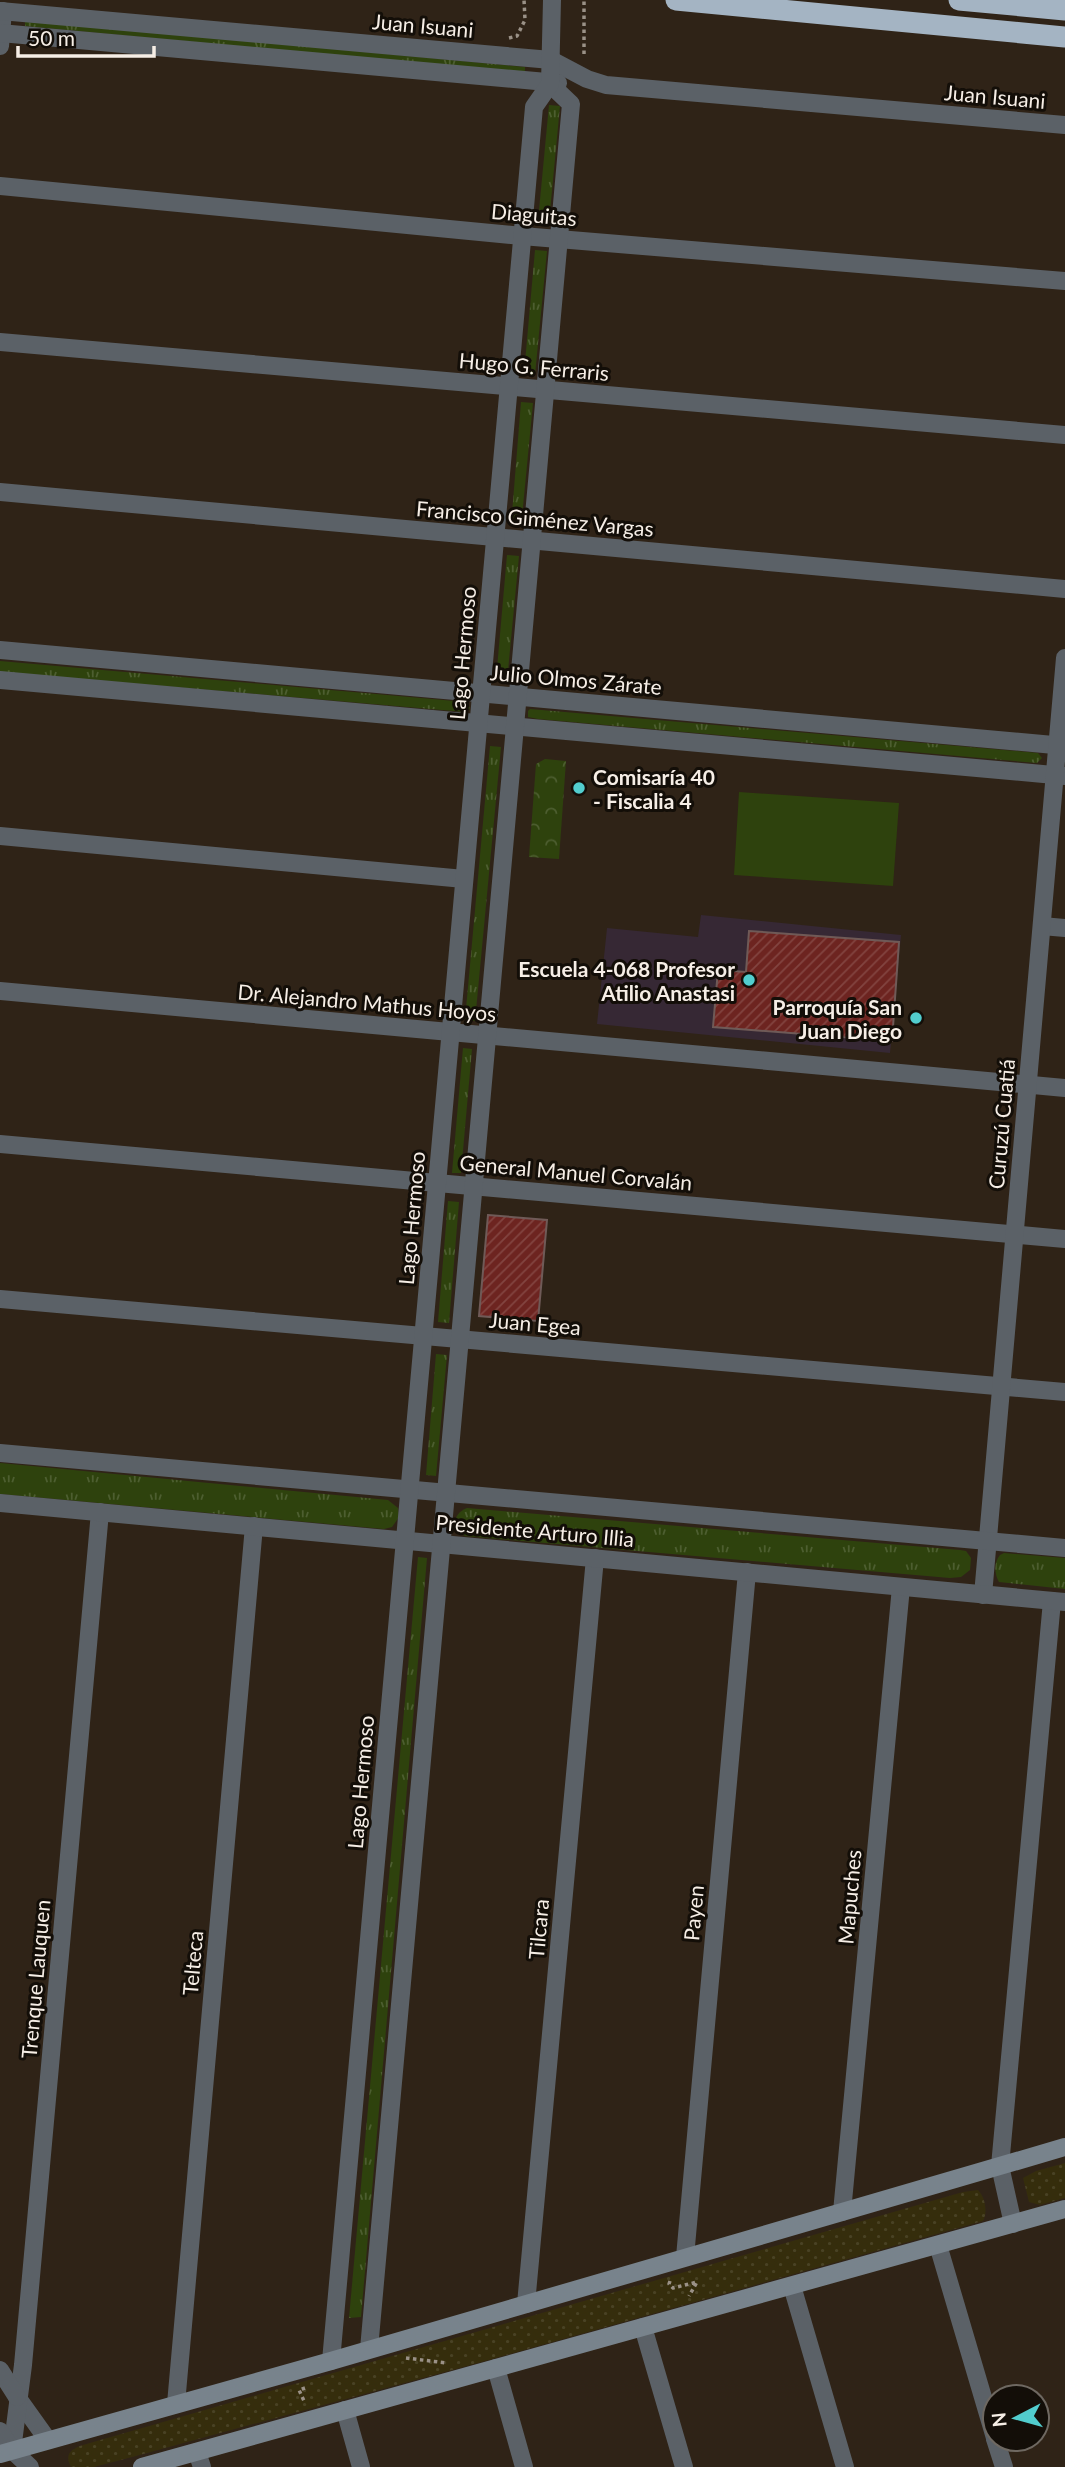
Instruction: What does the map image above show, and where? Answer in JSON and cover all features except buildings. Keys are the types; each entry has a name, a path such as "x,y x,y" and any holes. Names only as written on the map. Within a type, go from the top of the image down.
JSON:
{"highway":[{"path":"677,0 1065,37"},
{"path":"959,0 1065,10"}],"main road":[{"path":"6,2452 1065,2147"},
{"path":"142,2467 200,2459 338,2412 1065,2209"}],"street":[{"name":"Lago Hermoso","path":"325,2362 410,1489 534,107 550,84 552,0"},
{"name":"Juan Isuani","path":"1,11 551,60 587,79 606,85 1065,125"},
{"path":"0,37 1,11"},
{"name":"Juan Isuani","path":"0,37 550,84 587,79"},
{"path":"369,2349 571,104 550,84"},
{"name":"Diaguitas","path":"0,186 522,236 1065,281"},
{"name":"Hugo G. Ferraris","path":"0,342 1065,435"},
{"name":"Francisco Giménez Vargas","path":"0,492 1065,589"},
{"name":"Julio Olmos Zárate","path":"0,650 1061,746"},
{"name":"Curuzú Cuatiá","path":"983,1595 1042,926 1060,775 1065,658"},
{"path":"0,680 1060,775"},
{"path":"0,836 464,879"},
{"path":"1042,926 1065,928"},
{"name":"Dr. Alejandro Mathus Hoyos","path":"0,991 1065,1088"},
{"name":"General Manuel Corvalán","path":"0,1144 1065,1239"},
{"name":"Juan Egea","path":"0,1299 1065,1392"},
{"name":"Presidente Arturo Illia","path":"0,1453 1065,1548"},
{"name":"Presidente Arturo Illia","path":"0,1503 1059,1602"},
{"name":"Trenque Lauquen","path":"6,2452 23,2365 100,1512"},
{"name":"Telteca","path":"176,2404 254,1527"},
{"name":"Tilcara","path":"526,2304 595,1558"},
{"name":"Payen","path":"685,2257 747,1572"},
{"name":"Mapuches","path":"842,2212 901,1587"},
{"path":"1013,2224 1000,2166 1059,1602"},
{"path":"938,2245 981,2391"},
{"path":"792,2286 845,2467"},
{"path":"643,2327 684,2467"},
{"path":"496,2368 524,2467"},
{"path":"0,2370 47,2440"},
{"path":"338,2412 361,2467"},
{"path":"0,2431 6,2452 30,2467"}],"path":[{"path":"584,0 584,54"},
{"path":"667,2263 671,2273 669,2284 673,2288 697,2282 688,2299"},
{"path":"394,2342 399,2358 449,2363 470,2375"},
{"path":"325,2362 323,2381 299,2390 303,2403 326,2400 338,2412"}],"shaded area":[{"name":"Escuela 4-068 Profesor Atilio Anastasi","path":"701,915 901,935 890,1053 597,1024 607,928 698,937"}],"green space":[{"path":"25,20 525,67 525,73 25,26"},
{"path":"549,105 560,106 549,222 538,221"},
{"path":"535,250 547,251 535,375 524,374"},
{"path":"521,402 533,403 521,527 511,526"},
{"path":"507,555 519,556 507,681 496,680"},
{"path":"0,661 466,702 470,708 465,712 0,672"},
{"path":"530,709 1038,753 1042,758 1037,763 538,719 528,717"},
{"path":"490,746 501,747 475,1021 465,1020"},
{"path":"545,759 566,761 559,859 529,857 536,764"},
{"path":"739,792 899,803 893,886 734,875"},
{"path":"463,1048 472,1049 461,1173 452,1173"},
{"path":"448,1201 459,1202 449,1323 438,1322"},
{"path":"436,1354 447,1355 436,1476 426,1475"},
{"path":"0,1463 388,1500 398,1508 399,1517 392,1527 384,1529 0,1494"},
{"path":"467,1508 960,1550 966,1551 971,1558 970,1570 961,1577 950,1578 465,1536 456,1525 456,1517"},
{"path":"1004,1553 1065,1558 1065,1589 999,1582 996,1564"},
{"path":"418,1557 427,1558 361,2317 349,2318"}],"sand":[{"path":"1065,2163 1065,2198 1040,2205 1029,2202 1023,2178 1036,2171"},
{"path":"978,2190 985,2205 983,2221 467,2366 94,2467 71,2467 68,2459 75,2448 83,2445 963,2192"}],"place":[{"name":"Comisaría 40 - Fiscalia 4","path":"579,788"},
{"name":"Escuela 4-068 Profesor Atilio Anastasi","path":"749,980"},
{"name":"Parroquía San Juan Diego","path":"916,1018"}]}
